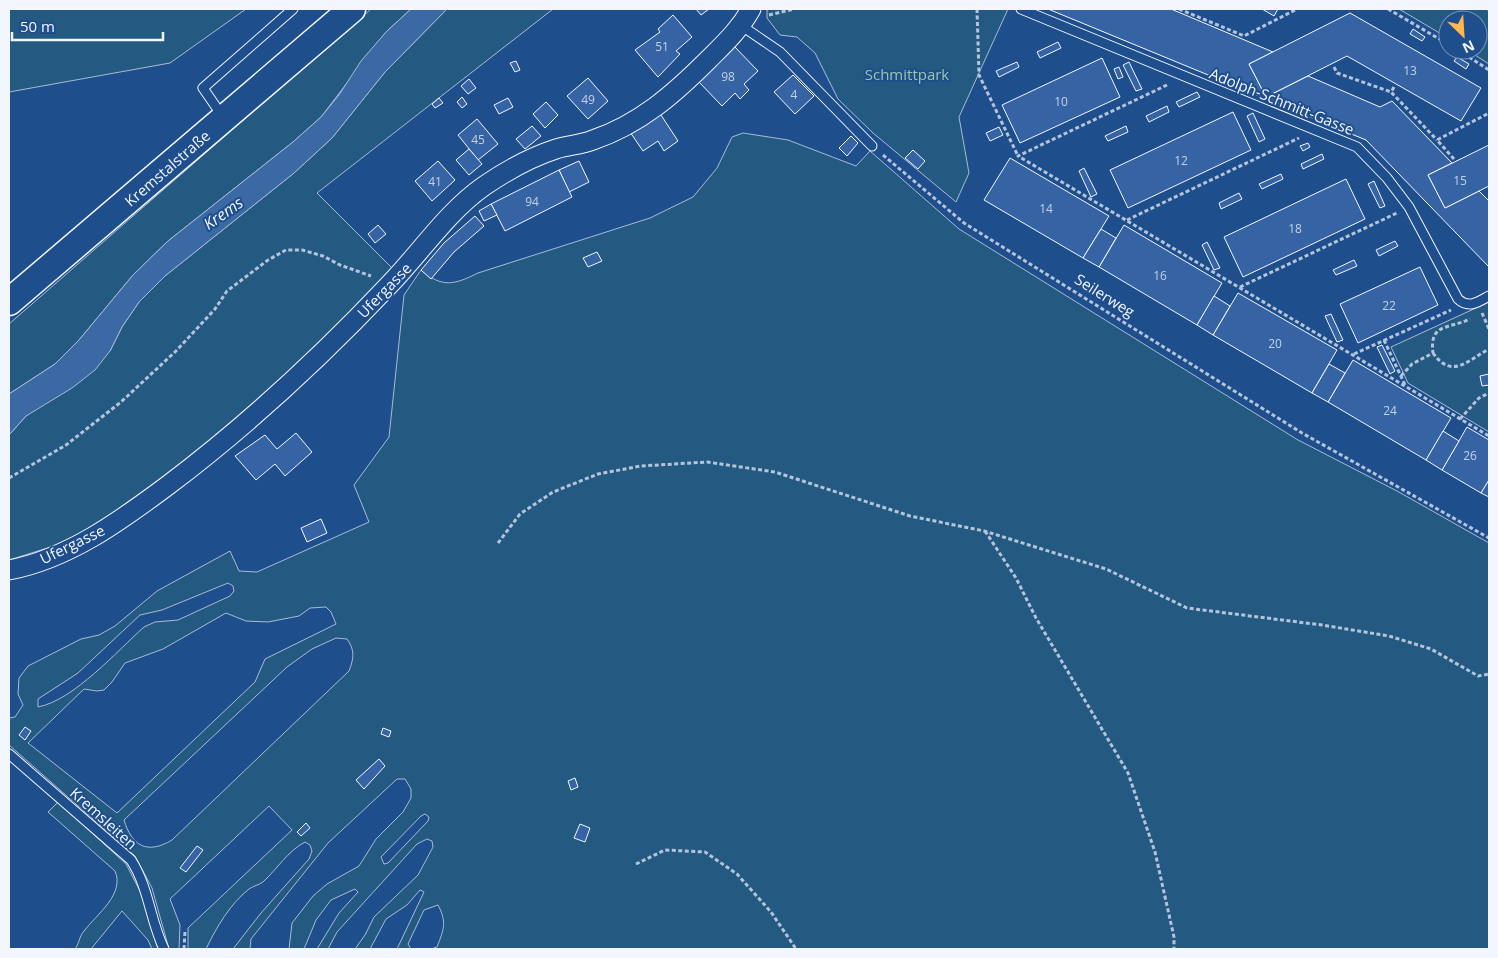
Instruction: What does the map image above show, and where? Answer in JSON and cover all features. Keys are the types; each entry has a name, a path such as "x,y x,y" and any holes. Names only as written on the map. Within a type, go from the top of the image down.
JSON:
{"main road":[{"name":"Kremstalstraße","path":"9,302 352,9"}],"street":[{"name":"Ufergasse","path":"9,570 61,553 102,532 214,451 257,415 328,349 390,284 454,211 484,186 517,166 557,148 592,141 627,126 656,108 682,86 742,26 751,9"}],"lane":[{"path":"224,118 203,88 293,9"},
{"name":"Adolph-Schmitt-Gasse","path":"1021,9 1357,147 1387,178 1409,207 1452,291 1463,304"},
{"path":"742,26 780,52 872,146"},
{"path":"1463,304 1470,305 1489,296"},
{"name":"Kremsleiten","path":"9,754 131,860 144,883 164,949"}],"path":[{"path":"977,9 979,75 1018,156 1354,354 1489,436"},
{"path":"1180,9 1244,36 1297,9"},
{"path":"1388,9 1438,38"},
{"path":"1474,60 1489,70"},
{"path":"1334,68 1337,73 1391,92 1454,159"},
{"path":"1018,156 1185,76"},
{"path":"1391,92 1394,87"},
{"path":"1437,140 1489,113"},
{"path":"1126,221 1316,130"},
{"name":"Seilerweg","path":"872,146 964,223 1302,433 1489,538"},
{"path":"1240,287 1409,207"},
{"path":"9,478 66,444 121,402 176,351 215,309 227,292 245,276 286,250 302,250 323,256 340,265 390,284"},
{"path":"1354,354 1463,304"},
{"path":"1482,314 1437,331 1431,340 1433,353 1440,363 1451,367 1462,365 1489,349"},
{"path":"1384,340 1405,386"},
{"path":"1401,376 1412,364 1433,353"},
{"path":"1460,419 1479,398 1489,393"},
{"path":"498,543 520,514 553,492 598,474 641,466 707,462 775,472 910,516 984,531 1106,569 1187,608 1322,624 1389,636 1431,649 1478,676 1489,674"},
{"path":"984,531 1016,578 1046,634 1128,773 1155,852 1174,937 1174,949"},
{"path":"636,864 666,850 705,852 737,874 771,912 796,949"},
{"path":"184,949 185,931"}],"green space":[{"path":"9,9 246,9 170,63 9,92"},
{"path":"371,9 411,9 386,32 321,117 293,142 168,241 133,275 79,340 55,364 9,394 9,324"},
{"path":"447,9 553,9 317,193 394,270 253,409 136,499 97,525 57,545 9,560 9,435 26,416 110,351 122,327 139,302 165,276 294,173 332,138 385,72"},
{"name":"Schmittpark","path":"767,9 1008,9 959,117 969,173 956,202 873,133 838,99 815,53 797,37 780,35 767,18"},
{"path":"1399,9 1488,10 1438,10 1438,32"},
{"path":"1488,10 1489,11 1489,64 1483,60 1488,60"},
{"path":"743,133 788,140 856,166 870,151 959,229 1298,440 1397,491 1489,543 1489,949 431,949 437,947 443,930 443,916 438,905 424,910 408,944 411,949 397,949 424,892 420,890 407,905 386,919 370,949 355,949 374,917 418,875 433,847 432,841 427,839 417,844 337,932 328,949 317,949 339,913 358,892 355,889 331,900 316,920 304,949 289,949 292,923 313,896 327,884 359,866 376,839 403,812 411,798 411,789 405,779 397,779 328,843 251,939 250,949 233,949 261,913 309,859 312,851 310,845 305,842 288,855 263,882 242,895 219,925 206,949 188,949 188,928 292,830 269,806 170,899 180,925 179,949 169,949 152,888 135,856 9,745 9,718 15,717 23,705 18,694 19,678 28,666 81,639 99,635 115,626 157,591 230,551 239,571 257,572 369,522 354,485 389,437 404,295 421,270 435,280 448,283 455,282 650,218 693,197 717,168 732,137","holes":["228,583 233,586 234,591 230,596 178,620 155,622 144,627 80,685 52,703 38,707 38,699 78,673 140,615 162,610","326,607 331,612 336,624 265,659 255,682 117,813 28,743 84,689 104,690 125,663 163,649 226,613 246,621 268,622 299,616 310,608","336,638 347,639 353,654 349,671 172,840 155,847 148,847 136,842 127,829 124,820 287,667 312,649","425,814 429,817 428,821 388,863 384,864 381,857"]},
{"path":"1489,302 1489,432 1408,383 1391,347"},
{"path":"58,802 126,864 141,893 158,949 152,949 148,940 122,911 91,949 75,949 82,933 113,896 117,879 115,871 48,812"}],"water":[{"name":"Krems","path":"411,9 447,9 385,72 332,138 294,173 165,276 139,302 122,327 110,351 95,370 72,388 26,416 9,435 9,394 55,364 79,340 133,275 168,241 293,142 321,117 339,95 361,61 386,32"}],"building":[{"path":"696,9 709,9 701,15"},
{"path":"1048,9 1171,9 1273,52 1249,64 1266,97 1308,76 1380,107 1392,101 1452,163 1428,175 1445,208 1479,191 1489,201 1489,267 1366,140"},
{"path":"1262,9 1278,9 1274,16"},
{"path":"1350,13 1481,88 1461,121 1347,56 1266,97 1249,64"},
{"path":"673,15 692,37 676,51 680,54 658,77 635,50 660,32 658,29"},
{"path":"1413,29 1425,37 1422,41 1410,34"},
{"path":"1058,42 1061,48 1040,58 1037,52"},
{"path":"733,45 758,71 744,84 749,90 740,99 735,93 722,106 697,80"},
{"path":"1102,58 1120,97 1020,143 1002,105"},
{"path":"1462,60 1469,64 1466,69 1454,61"},
{"path":"516,61 520,70 515,72 510,63"},
{"path":"1017,62 1019,67 999,77 996,71"},
{"path":"1129,62 1142,89 1136,91 1123,65"},
{"path":"1119,67 1123,77 1118,79 1114,69"},
{"path":"793,75 814,96 795,114 774,92"},
{"path":"588,78 608,101 588,119 567,96"},
{"path":"469,79 476,88 468,94 461,86"},
{"path":"1197,92 1200,97 1179,107 1176,102"},
{"path":"462,97 467,104 462,108 457,102"},
{"path":"439,98 443,103 435,108 432,104"},
{"path":"508,98 513,107 499,114 494,105"},
{"path":"546,102 558,115 545,128 533,114"},
{"path":"1167,106 1169,112 1149,122 1146,116"},
{"path":"659,112 678,141 664,151 658,141 643,151 630,132"},
{"path":"1233,112 1251,150 1128,208 1110,170"},
{"path":"1253,113 1265,139 1259,142 1247,116"},
{"path":"477,119 498,144 478,160 458,135"},
{"path":"532,126 541,136 525,149 516,139"},
{"path":"1126,126 1128,132 1108,141 1105,136"},
{"path":"999,127 1003,135 990,141 986,133"},
{"path":"851,136 858,143 847,156 839,148"},
{"path":"1308,143 1310,147 1303,151 1300,146"},
{"path":"1489,145 1489,186 1445,208 1428,175"},
{"path":"469,149 482,164 469,175 456,160"},
{"path":"913,150 925,161 918,169 905,158"},
{"path":"1322,154 1324,159 1303,169 1301,164"},
{"path":"1010,158 1109,216 1083,258 984,200"},
{"path":"438,161 455,180 432,201 415,181"},
{"path":"579,161 589,182 569,192 559,170"},
{"path":"1084,168 1097,194 1091,197 1079,171"},
{"path":"559,170 572,197 505,231 491,204"},
{"path":"1281,174 1283,179 1262,189 1259,184"},
{"path":"1346,179 1365,219 1243,277 1224,237"},
{"path":"1374,181 1385,206 1380,208 1368,184"},
{"path":"1239,193 1242,199 1221,209 1219,203"},
{"path":"491,204 497,215 484,221 479,211"},
{"path":"475,216 484,226 454,252 431,279 421,270 444,243"},
{"path":"378,225 386,234 375,243 368,234"},
{"path":"1124,225 1222,283 1197,325 1099,267"},
{"path":"1101,229 1116,238 1099,267 1083,258"},
{"path":"1395,241 1398,246 1379,256 1376,250"},
{"path":"1207,242 1220,268 1214,270 1202,245"},
{"path":"597,252 602,261 588,267 583,258"},
{"path":"1354,260 1357,266 1336,275 1333,270"},
{"path":"1420,267 1438,305 1358,343 1340,304"},
{"path":"1238,293 1337,350 1312,393 1213,335"},
{"path":"1214,296 1230,306 1213,335 1197,325"},
{"path":"1331,314 1343,340 1337,342 1325,316"},
{"path":"1382,345 1395,371 1390,374 1377,347"},
{"path":"1353,360 1451,418 1426,460 1328,402"},
{"path":"1329,364 1345,373 1328,402 1312,393"},
{"path":"1489,374 1489,385 1482,386 1480,376"},
{"path":"1467,427 1489,440 1489,480 1481,493 1442,470"},
{"path":"1443,431 1459,441 1442,470 1426,460"},
{"path":"296,433 312,452 285,476 275,464 256,480 235,456 265,435 277,449"},
{"path":"1489,480 1489,497 1481,493"},
{"path":"321,519 327,533 307,542 301,528"},
{"path":"25,727 31,731 25,740 19,735"},
{"path":"383,728 391,731 389,737 381,734"},
{"path":"379,759 385,766 364,789 356,780"},
{"path":"575,778 578,787 571,790 568,781"},
{"path":"306,823 310,828 301,836 297,832"},
{"path":"580,824 590,828 585,842 574,838"},
{"path":"197,846 203,850 186,872 180,868"}]}
